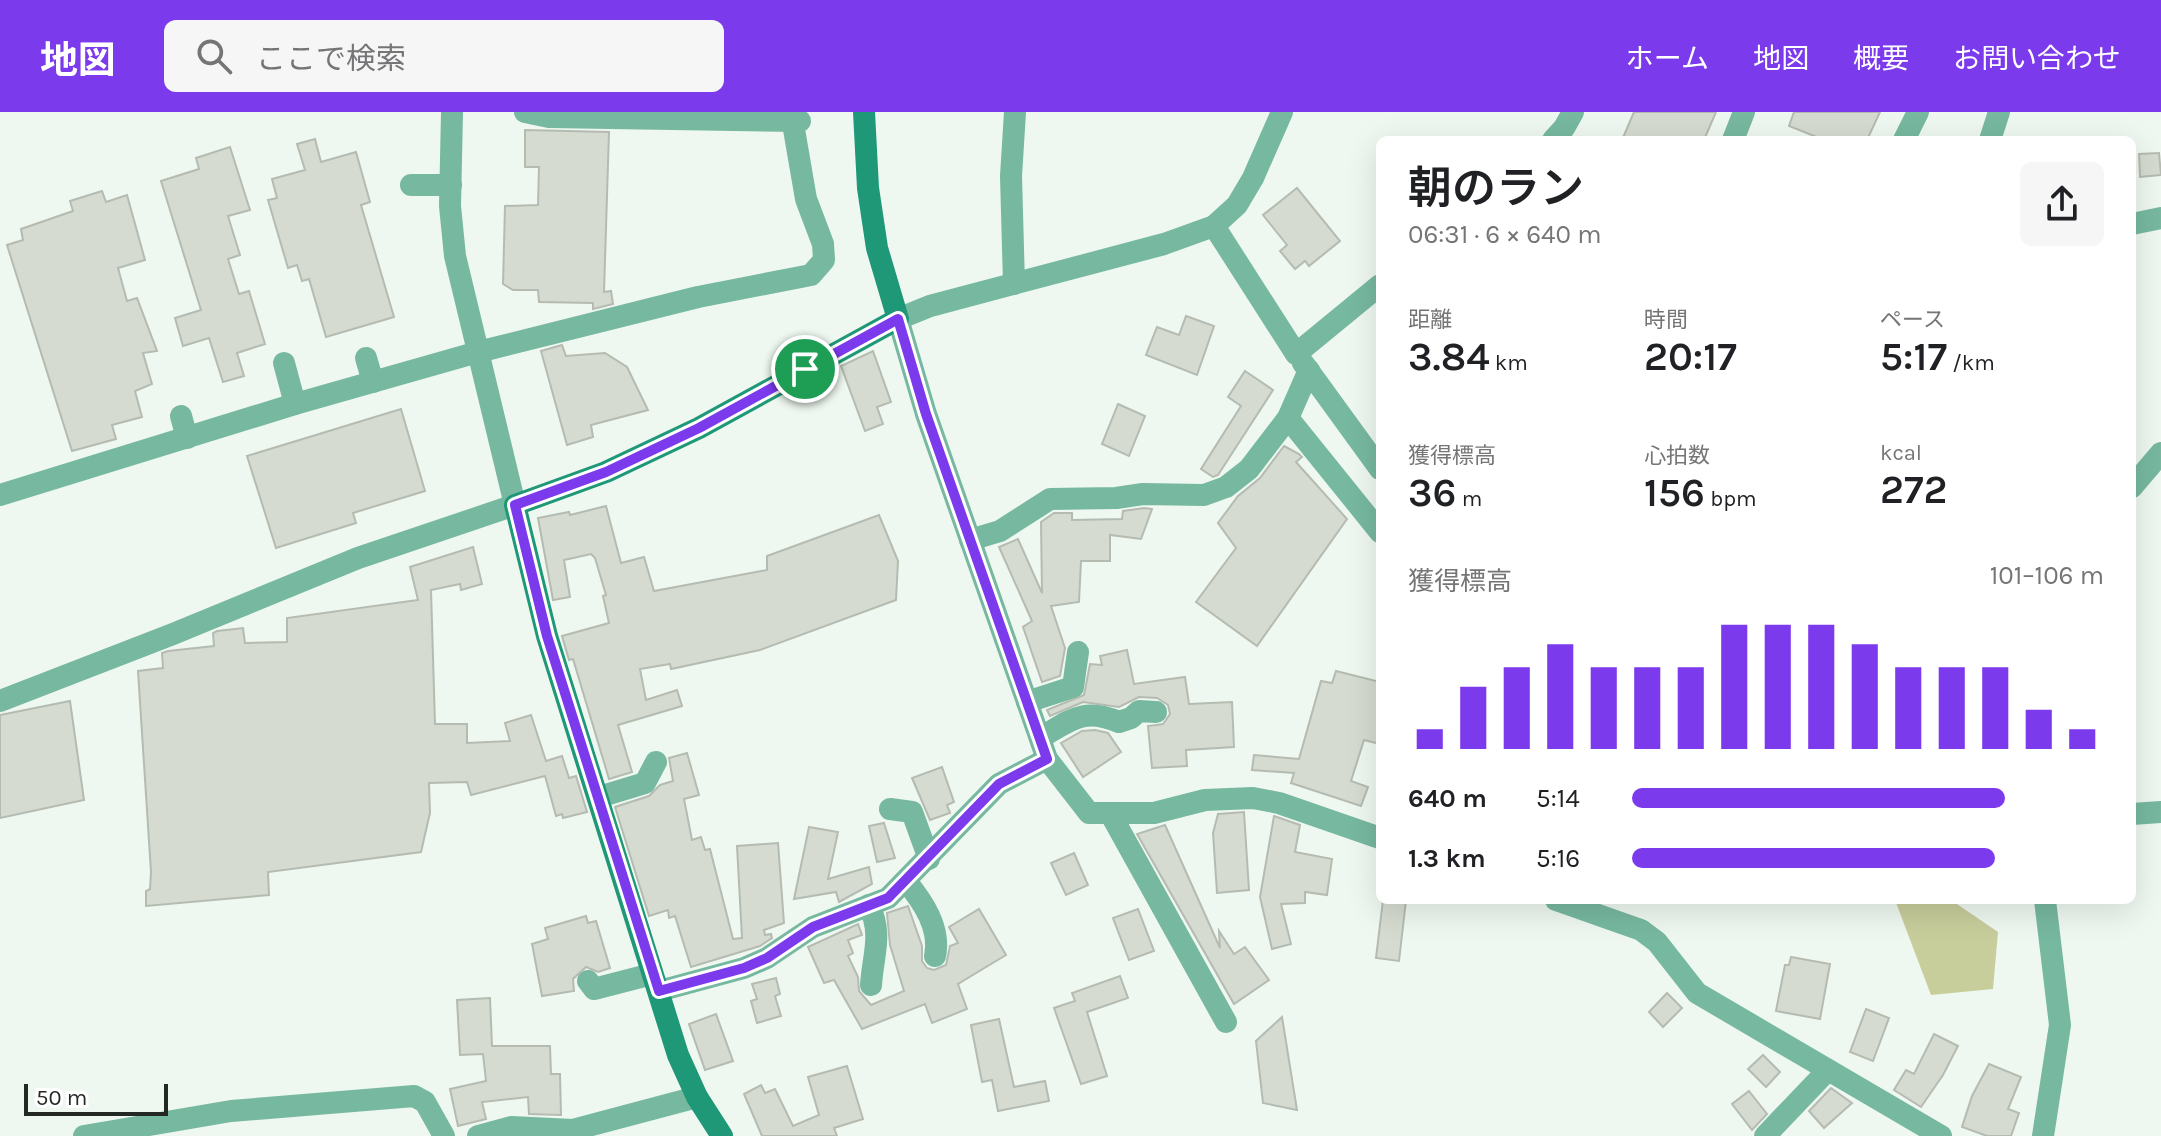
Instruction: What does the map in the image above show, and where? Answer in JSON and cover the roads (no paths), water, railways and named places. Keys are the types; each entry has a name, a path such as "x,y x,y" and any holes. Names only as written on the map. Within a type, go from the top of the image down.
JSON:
{"main road":[{"path":"722,1136 697,1097 678,1055 547,636 515,505 606,472 699,428 898,319 877,248 868,188 864,112"}],"street":[{"path":"0,701 358,558 515,505 455,256 451,185 452,112"},
{"path":"0,495 184,427 295,404 478,352 698,297 811,275 824,260 823,244 806,199 794,118 549,117 525,112"},
{"path":"1014,284 1011,176 1015,112"},
{"path":"1282,112 1253,178 1237,205 1214,226 1164,244 930,306 898,319 926,414 1044,748 1089,813 1154,813 1205,800 1253,798 1279,803 1376,837"},
{"path":"1557,136 1573,112"},
{"path":"1735,136 1744,112"},
{"path":"1906,136 1918,112"},
{"path":"1991,136 1999,112"},
{"path":"411,185 451,185"},
{"path":"2136,223 2161,218"},
{"path":"1214,226 1302,362 1376,464"},
{"path":"970,540 1000,531 1050,499 1105,499 1143,494 1204,495 1226,487 1249,469 1288,418 1302,362 1376,289"},
{"path":"366,358 373,382"},
{"path":"284,363 295,404"},
{"path":"1288,418 1376,527"},
{"path":"2136,482 2161,453"},
{"path":"1027,702 1073,687 1078,652"},
{"path":"588,981 594,989 656,982 744,968 767,958 813,927 888,898 999,784 1079,716 1097,713 1119,722 1139,711 1156,712"},
{"path":"599,797 645,783 656,762"},
{"path":"890,809 912,812 929,859"},
{"path":"2136,814 2161,812"},
{"path":"1110,813 1226,1022"},
{"path":"906,881 931,919 937,944 935,956"},
{"path":"1567,904 1641,930 1657,942 1697,993 1941,1136"},
{"path":"2043,1136 2060,1025 2045,904"},
{"path":"869,905 879,935 872,956 871,985"},
{"path":"1765,1136 1828,1070"},
{"path":"84,1136 231,1111 414,1096 425,1102 444,1136"},
{"path":"478,1136 511,1127 573,1130 697,1097"}]}
